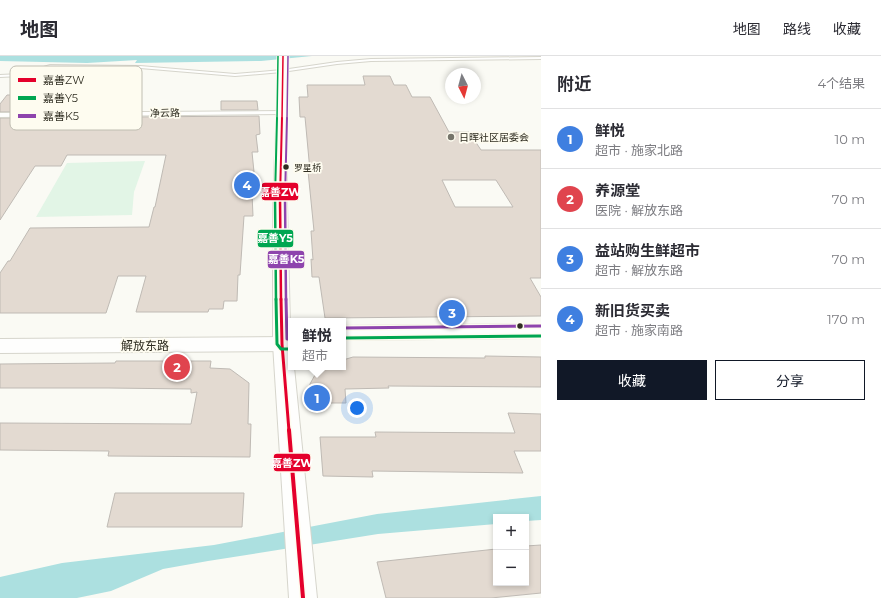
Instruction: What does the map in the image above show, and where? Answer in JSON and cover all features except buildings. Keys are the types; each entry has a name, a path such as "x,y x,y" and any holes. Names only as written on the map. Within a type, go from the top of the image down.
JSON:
{"main road":[{"path":"346,333 541,331"},
{"name":"解放东路","path":"0,335 286,339"},
{"name":"解放东路","path":"0,346 286,339"},
{"path":"346,343 541,342"}],"street":[{"path":"282,64 280,204 295,511 302,589"}],"lane":[{"path":"142,67 235,75 282,64 337,63 371,60 541,58"},
{"path":"0,76 10,76"},
{"name":"净云路","path":"142,114 282,112"},
{"name":"净云路","path":"0,116 10,116"}],"green space":[{"path":"145,161 134,192 132,215 36,217 67,163"}],"water":[{"path":"0,56 312,56 261,61 135,63 137,60 87,63 0,61"},
{"path":"541,496 541,520 529,521 529,514 493,514 493,524 378,534 163,569 111,591 77,598 0,598 0,577 62,563 214,545 377,514"}],"transit line":[{"name":"嘉善Y5","path":"278,56 275,204 277,344 281,349 288,349"},
{"name":"嘉善ZW","path":"283,56 280,204 282,344 303,598"},
{"name":"嘉善K5","path":"288,56 285,204 288,339"},
{"name":"嘉善K5","path":"346,328 541,326"},
{"name":"嘉善Y5","path":"346,338 541,336"}],"place":[{"name":"日晖社区居委会","path":"451,137"},
{"name":"罗星桥","path":"286,167"},
{"name":"新旧货买卖","path":"247,185"},
{"name":"益站购生鲜超市","path":"452,313"},
{"name":"养源堂","path":"177,367"},
{"name":"鲜悦","path":"317,398"}]}
